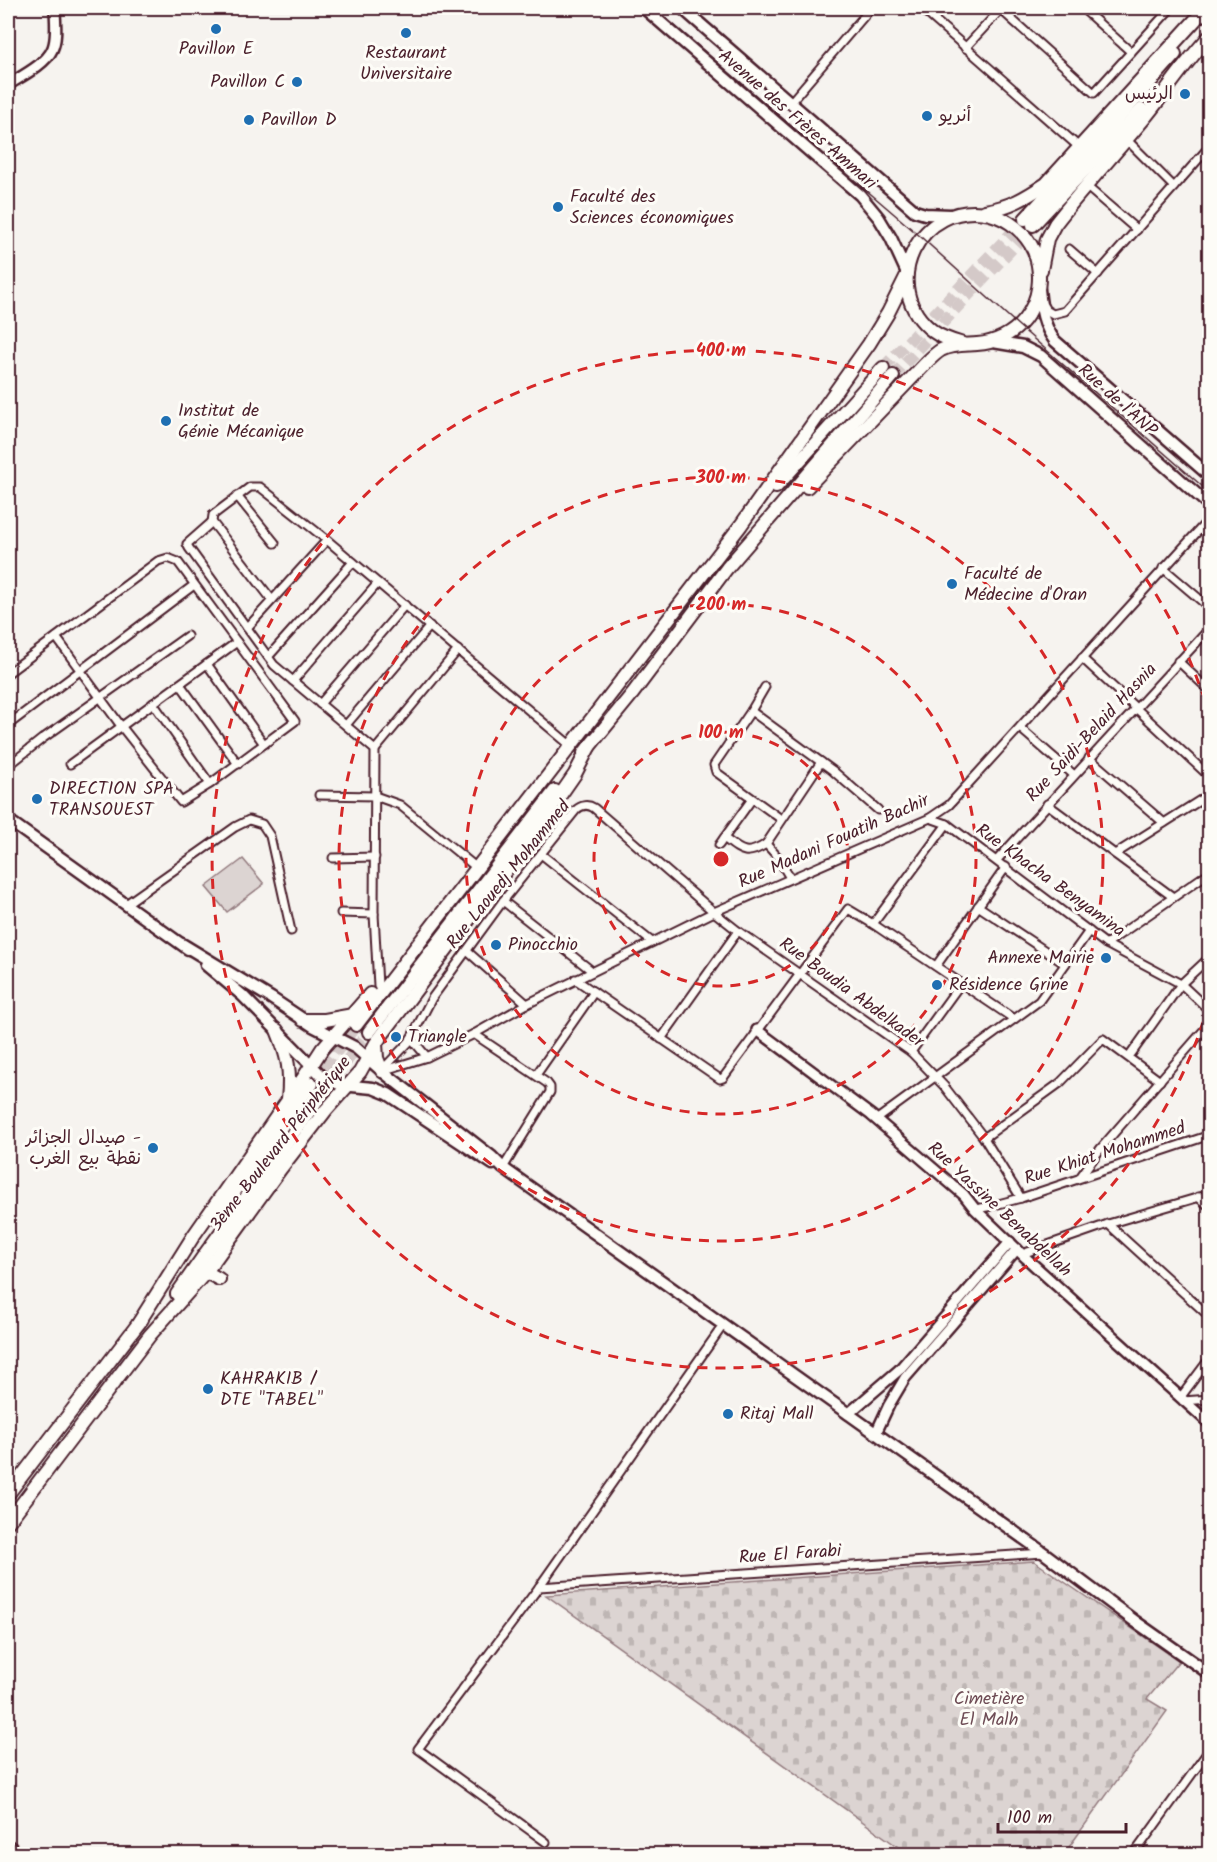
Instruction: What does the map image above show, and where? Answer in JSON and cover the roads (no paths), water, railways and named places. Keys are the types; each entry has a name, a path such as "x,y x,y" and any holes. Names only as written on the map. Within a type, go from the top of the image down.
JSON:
{"highway":[{"path":"138,1324 194,1235 322,1049 334,1036 355,1020 741,525 888,313 907,275 914,248 921,237 934,224 951,215 1003,208 1046,184 1197,17 1209,10"},
{"path":"1209,10 1200,26 1029,222 1184,65 1209,36"},
{"path":"907,275 908,293 913,308 934,332 948,340 963,344 978,344 992,342 1010,333 1024,321 1036,298 1047,239 1055,224 1158,102 1184,65"},
{"path":"981,212 1014,225 1025,236 1035,255 1039,282"},
{"path":"727,568 927,362 941,350 963,344"},
{"name":"3ème Boulevard Périphérique","path":"369,1032 633,693 727,568 888,372 741,525"},
{"name":"3ème Boulevard Périphérique","path":"8,1522 150,1335 206,1272 326,1110 360,1072 376,1043 540,826 575,774 589,747"},
{"path":"355,1020 378,986 472,864 541,784"},
{"path":"303,1020 355,1020"},
{"path":"277,1030 290,1068 288,1101"},
{"path":"376,1043 376,1058 382,1071"},
{"path":"8,1494 138,1324 312,1084"},
{"path":"150,1335 205,1254 324,1092"},
{"path":"206,1272 219,1279"}],"main road":[{"name":"Avenue des Frères Ammari","path":"644,8 860,195 879,218 891,238 907,275"},
{"name":"Avenue des Frères Ammari","path":"682,8 915,211 925,214 951,215"},
{"name":"Rue de l'ANP","path":"1039,282 1041,314 1055,341 1209,476"},
{"name":"Rue de l'ANP","path":"992,342 1023,346 1041,356 1209,506"},
{"path":"8,820 182,944 251,985 303,1020 350,1044 492,1156 503,1168 1044,1552 1209,1674"},
{"path":"182,944 242,995 311,1066 328,1080 348,1086 373,1088 388,1094 488,1162 503,1168"}],"street":[{"path":"8,85 45,60 52,50 55,40 55,8"},
{"path":"790,103 871,8"},
{"path":"921,8 1079,147"},
{"path":"965,48 1001,8 1094,93 1171,8"},
{"path":"1082,8 1131,52"},
{"path":"1158,8 1165,14"},
{"path":"1126,140 1174,187"},
{"path":"1040,300 1046,310 1053,314 1065,311 1209,146"},
{"path":"1086,186 1137,230"},
{"path":"1069,249 1098,274"},
{"path":"375,750 274,666 188,544 212,522 213,515 250,487 260,487 327,540 570,745"},
{"path":"237,496 275,543"},
{"name":"Rue Madani Fouatih Bachir","path":"382,1071 426,1057 474,1034 575,979 714,912 930,818 949,805 1209,518"},
{"path":"212,522 272,600"},
{"path":"247,627 327,540"},
{"path":"8,673 56,637 158,561 168,558 178,562 295,722 210,784 183,802 178,801 56,637"},
{"path":"268,657 353,562"},
{"path":"1163,568 1209,608"},
{"path":"293,681 378,583"},
{"path":"8,725 194,585"},
{"path":"320,704 405,605"},
{"path":"346,725 430,626"},
{"name":"Rue Saidi-Belaid Hasnia","path":"997,860 1209,628"},
{"path":"8,766 42,739 187,636"},
{"path":"70,764 237,642"},
{"path":"378,986 374,914 375,750 458,650"},
{"path":"1082,658 1209,777"},
{"path":"1178,661 1209,691"},
{"path":"207,664 264,744"},
{"path":"180,684 238,764"},
{"path":"765,687 714,765 716,772 781,819"},
{"path":"153,703 210,784"},
{"path":"751,711 821,762 878,810"},
{"path":"1020,728 1074,775"},
{"path":"1089,758 1164,823"},
{"path":"752,799 721,842 741,851 750,852 766,844 821,762"},
{"path":"1115,854 1209,794"},
{"path":"320,795 375,796 400,805 472,864"},
{"path":"1047,804 1173,897"},
{"name":"Rue Laouedj Mohammed","path":"382,1071 411,1038 429,1003 503,901 578,808 585,805 591,806 714,912"},
{"name":"Rue Khacha Benyamina","path":"930,818 947,824 1106,944 1181,984 1209,1011"},
{"path":"126,904 235,827 249,820 262,824 270,836 291,931"},
{"path":"873,924 947,824"},
{"path":"766,844 777,856 790,878"},
{"path":"541,854 652,942"},
{"path":"333,858 375,857"},
{"path":"936,966 1006,867"},
{"path":"1106,944 1209,872"},
{"path":"503,901 592,971"},
{"path":"978,906 1065,964"},
{"path":"575,979 720,1079 848,909 1014,1019"},
{"name":"Rue Boudia Abdelkader","path":"714,912 911,1052 944,1086 984,1138 1021,1197"},
{"path":"341,913 374,914"},
{"path":"876,1120 1039,1001 1089,930"},
{"path":"661,1039 738,931"},
{"path":"467,951 527,1004"},
{"path":"1129,1057 1181,984 1209,957"},
{"path":"911,1052 961,983"},
{"path":"536,1075 594,992"},
{"path":"1081,1176 1101,1148 1209,1023"},
{"name":"Rue Yassine Benabdellah","path":"757,1030 876,1120 964,1195 975,1209 1016,1248 1209,1425"},
{"path":"474,1034 548,1083 550,1087 550,1092 503,1168"},
{"path":"411,1038 426,1057"},
{"path":"984,1138 1060,1083 1100,1040 1105,1039 1160,1081"},
{"name":"Rue Khiat Mohammed","path":"975,1209 1021,1197 1209,1135"},
{"path":"848,1414 899,1370 1016,1248 1209,1194"},
{"path":"1198,1197 1209,1207"},
{"path":"1108,1224 1209,1317"},
{"path":"876,1433 905,1378 1016,1248"},
{"path":"546,1842 418,1749 539,1587 724,1324"},
{"path":"1182,1400 1209,1358"},
{"path":"1182,1400 1209,1399"},
{"name":"Rue El Farabi","path":"539,1587 1044,1552"},
{"path":"1134,1854 1209,1749"}],"tunnel":[{"path":"883,368 1025,219"},
{"path":"893,376 1031,228"},
{"path":"314,1082 356,1025"},
{"path":"323,1092 369,1032"}],"tram line":[{"path":"654,8 921,237 1210,493"}],"railway":[{"path":"8,1837 28,1854"}],"place":[{"name":"Pavillon E","path":"216,29"},
{"name":"Restaurant Universitaire","path":"406,33"},
{"name":"Pavillon C","path":"297,82"},
{"name":"الرئيس","path":"1185,94"},
{"name":"أنريو","path":"927,116"},
{"name":"Pavillon D","path":"249,120"},
{"name":"Faculté des Sciences économiques","path":"558,207"},
{"name":"Institut de Génie Mécanique","path":"166,421"},
{"name":"Faculté de Médecine d'Oran","path":"952,584"},
{"name":"DIRECTION SPA TRANSOUEST","path":"37,799"},
{"name":"Pinocchio","path":"496,945"},
{"name":"Annexe Mairie","path":"1106,958"},
{"name":"Résidence Grine","path":"937,985"},
{"name":"Triangle","path":"396,1037"},
{"name":"صيدال الجزائر - نقطة بيع الغرب","path":"153,1148"},
{"name":"KAHRAKIB / DTE \"TABEL\"","path":"208,1389"},
{"name":"Ritaj Mall","path":"728,1414"}],"park label":[{"name":"Cimetière El Malh","path":"989,1709"}]}
